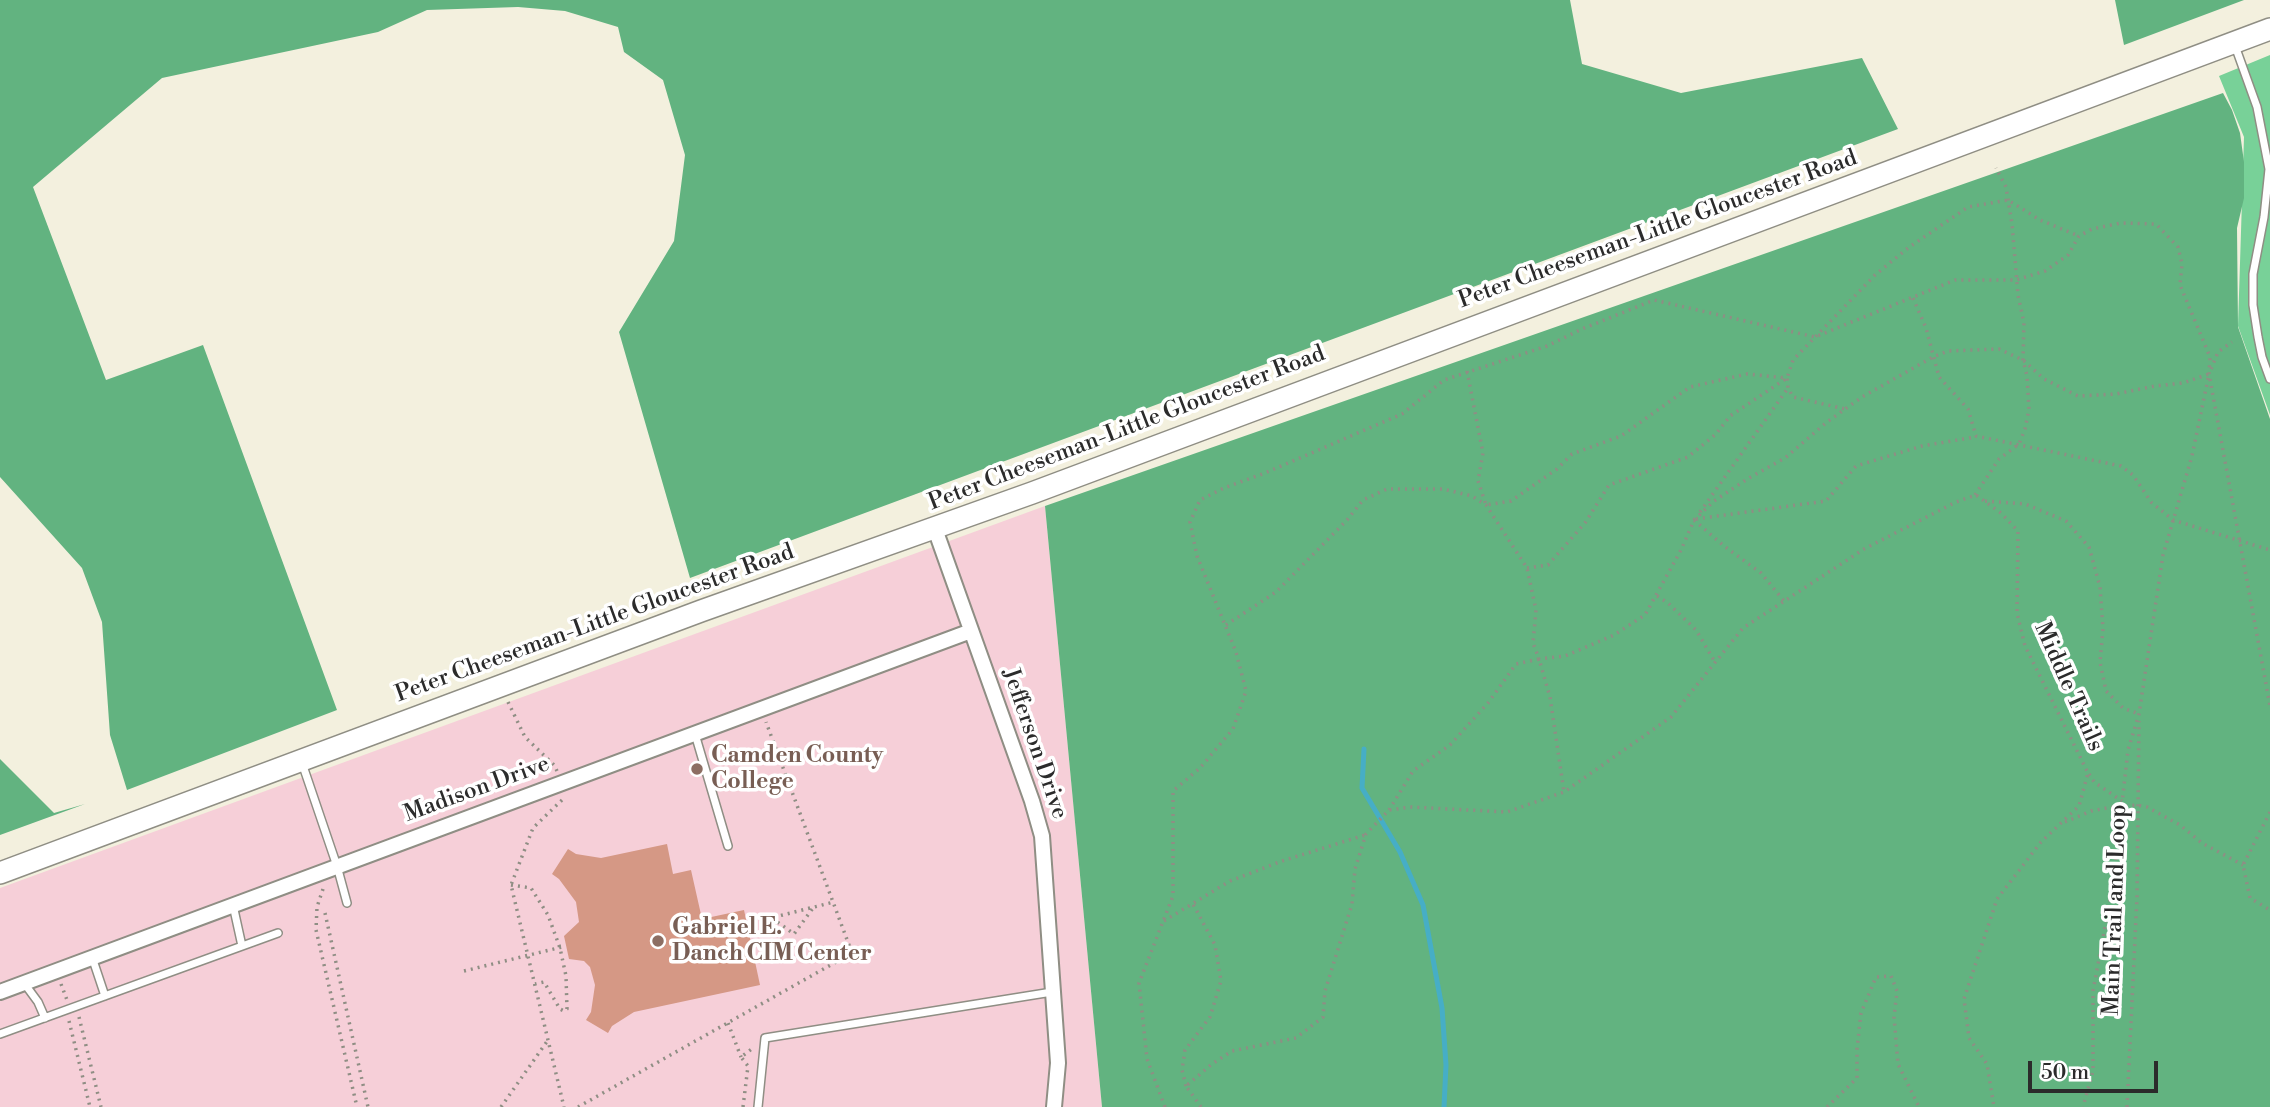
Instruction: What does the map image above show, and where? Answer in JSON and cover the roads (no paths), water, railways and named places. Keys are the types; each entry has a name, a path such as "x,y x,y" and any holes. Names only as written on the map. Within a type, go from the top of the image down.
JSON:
{"street":[{"name":"Peter Cheeseman-Little Gloucester Road","path":"0,873 701,611 935,529 2270,29"},
{"name":"Jefferson Drive","path":"935,529 1042,836 1058,1063 1054,1107"},
{"name":"Madison Drive","path":"0,992 695,733 764,715 971,631"}],"lane":[{"path":"2234,43 2257,107 2269,169 2253,284 2258,337 2270,379"},
{"path":"695,733 728,846"},
{"path":"301,760 337,866 346,903"},
{"path":"233,905 242,946"},
{"path":"0,1034 278,933"},
{"path":"92,957 105,996"},
{"path":"24,984 38,1002 45,1017"},
{"path":"758,1107 765,1038 1052,992"}],"waterway":[{"path":"1364,749 1362,788 1400,852 1423,905 1442,1008 1446,1065 1444,1107"}],"place":[{"name":"Camden County College","path":"697,769"},
{"name":"Gabriel E. Danch CIM Center","path":"658,941"}]}
